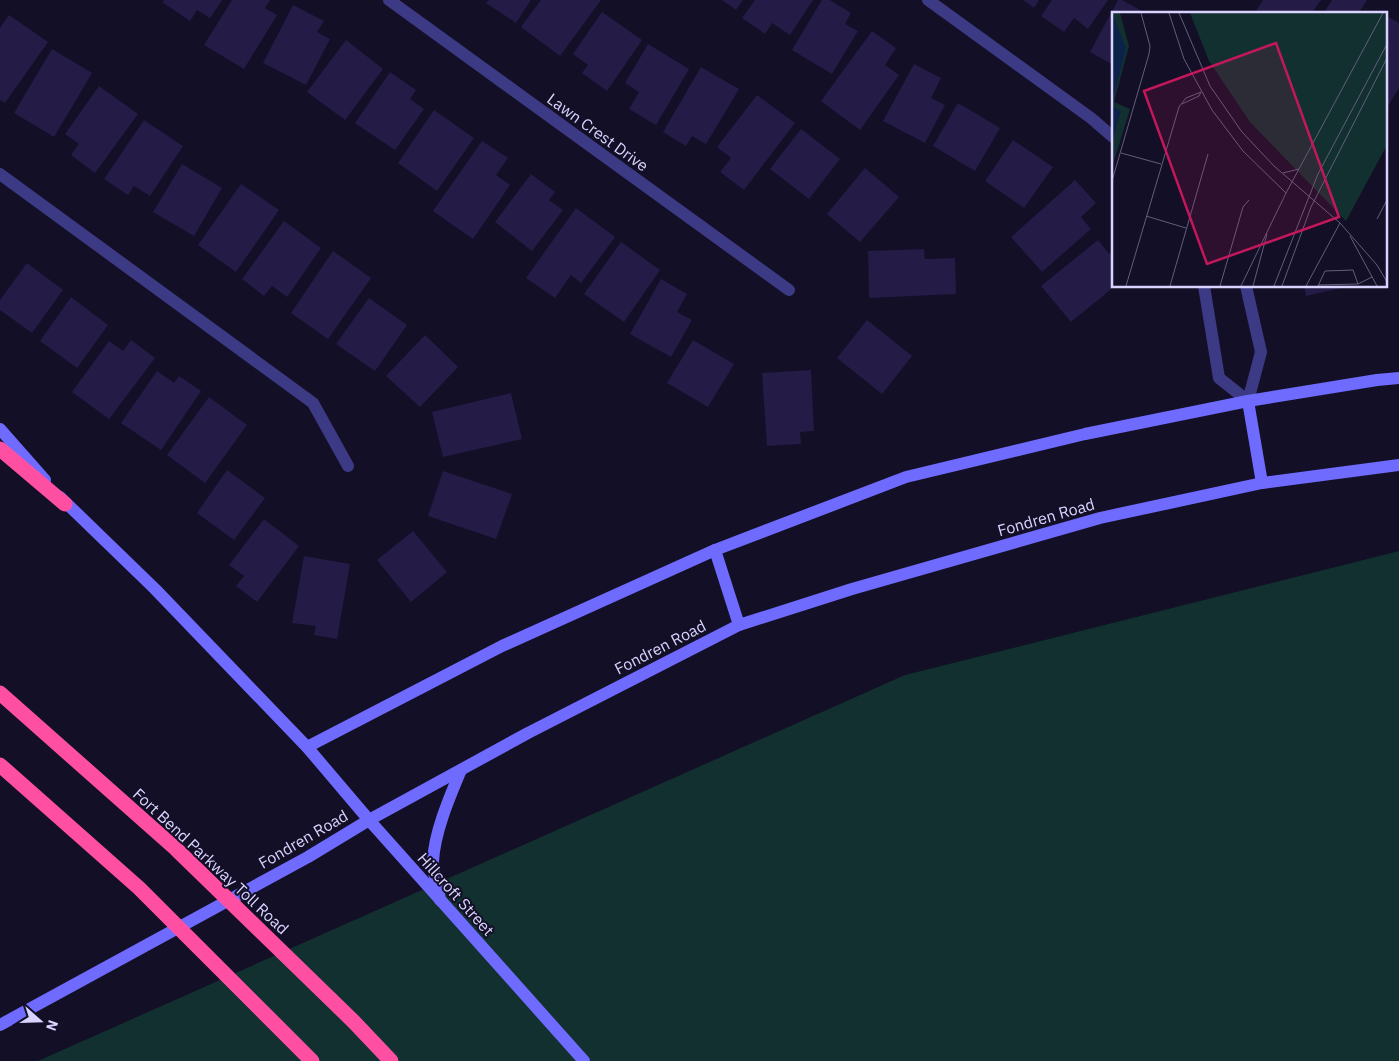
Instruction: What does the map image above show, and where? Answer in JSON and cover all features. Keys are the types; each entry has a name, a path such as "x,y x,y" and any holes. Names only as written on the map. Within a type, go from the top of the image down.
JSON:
{"highway":[{"path":"0,449 65,504"},
{"name":"Fort Bend Parkway Toll Road","path":"0,693 176,849 354,1022 391,1061"},
{"path":"0,765 139,888 308,1057"}],"main road":[{"path":"307,747 502,646 715,550 906,477 1085,434 1248,400 1399,378"},
{"path":"1248,400 1262,483"},
{"name":"Hillcroft Street","path":"0,428 65,504 155,589 307,747 368,820 584,1061"},
{"name":"Fondren Road","path":"0,1025 308,857 368,820 528,733 739,625 852,589 1100,518 1262,483 1399,466"},
{"path":"715,550 739,625"},
{"path":"440,900 433,862 445,810 461,770"}],"street":[{"name":"Lawn Crest Drive","path":"389,0 788,290"},
{"path":"928,0 1090,118 1112,136"},
{"path":"0,174 314,403 348,466"},
{"path":"1204,288 1219,378 1248,400 1262,352 1246,288"}],"green space":[{"path":"1399,551 1399,1061 38,1061 905,675"}],"building":[{"path":"164,0 222,0 210,18 197,10 190,21 162,2"},
{"path":"232,0 270,0 265,8 277,15 244,69 204,45"},
{"path":"489,0 531,0 516,23 486,3"},
{"path":"541,0 601,0 560,56 521,27"},
{"path":"722,0 743,0 736,10"},
{"path":"755,0 813,0 790,35 772,23 765,34 742,18"},
{"path":"822,0 830,0 851,13 845,24 858,31 832,74 792,50"},
{"path":"1023,0 1039,0 1034,8"},
{"path":"1052,0 1108,0 1088,29 1074,18 1064,32 1041,16"},
{"path":"1118,0 1122,0 1143,12 1112,12 1112,64 1090,52"},
{"path":"1263,0 1321,0 1312,12 1255,12"},
{"path":"1332,0 1367,0 1359,12 1324,12"},
{"path":"293,5 324,21 317,32 330,39 306,85 263,63"},
{"path":"602,12 642,40 607,91 582,73 588,65 573,54"},
{"path":"9,15 48,42 5,103 0,100 0,28"},
{"path":"1387,16 1399,23 1399,88 1386,109"},
{"path":"872,31 896,48 885,65 899,75 860,130 821,101"},
{"path":"346,40 383,69 345,120 307,92"},
{"path":"648,44 689,69 656,125 629,109 639,92 625,83"},
{"path":"52,49 92,73 54,137 14,113"},
{"path":"914,64 941,78 931,98 945,105 925,143 883,121"},
{"path":"701,67 739,89 706,144 692,136 686,146 663,132"},
{"path":"390,72 416,90 410,99 424,109 395,150 355,123"},
{"path":"99,86 138,114 95,173 71,155 79,144 65,134"},
{"path":"757,95 795,123 744,190 720,172 731,158 717,147"},
{"path":"958,103 1000,128 975,171 933,146"},
{"path":"434,110 474,138 437,191 398,163"},
{"path":"144,120 183,146 150,196 134,186 128,195 104,179"},
{"path":"801,129 840,159 809,199 770,169"},
{"path":"1013,140 1053,167 1024,208 985,181"},
{"path":"482,141 508,158 496,175 510,185 473,239 433,211"},
{"path":"182,164 222,188 194,236 153,212"},
{"path":"865,168 899,197 860,242 827,214"},
{"path":"531,174 555,192 549,200 563,210 532,251 495,222"},
{"path":"1075,180 1096,203 1081,217 1091,229 1042,272 1011,237"},
{"path":"241,184 279,210 236,272 198,245"},
{"path":"576,208 615,237 581,283 571,275 555,298 526,278"},
{"path":"284,221 321,248 287,297 272,286 264,296 242,279"},
{"path":"1098,240 1109,254 1112,252 1113,288 1071,322 1041,286"},
{"path":"621,242 660,270 624,322 584,294"},
{"path":"924,249 925,259 955,258 956,294 869,298 868,251"},
{"path":"333,251 371,278 328,339 291,313"},
{"path":"27,263 63,290 32,333 0,310 0,300"},
{"path":"661,279 687,294 677,312 692,320 671,357 630,334"},
{"path":"1304,288 1341,288 1306,296"},
{"path":"71,297 108,325 77,368 40,341"},
{"path":"369,298 407,325 375,371 336,344"},
{"path":"867,320 912,356 882,394 837,358"},
{"path":"425,335 458,367 420,407 386,376"},
{"path":"131,340 155,358 109,419 72,392 109,341 123,351"},
{"path":"693,340 734,364 708,407 667,383"},
{"path":"811,370 814,431 800,432 801,444 767,446 762,373"},
{"path":"157,371 174,383 179,376 201,391 161,450 121,423"},
{"path":"511,393 522,439 443,457 432,412"},
{"path":"209,397 247,425 205,483 167,455"},
{"path":"227,470 265,498 234,540 197,513"},
{"path":"443,471 512,494 496,539 428,516"},
{"path":"264,519 299,546 257,602 236,586 244,576 229,565"},
{"path":"413,531 447,572 411,602 377,560"},
{"path":"304,556 350,564 337,639 314,635 316,626 292,623"}]}
